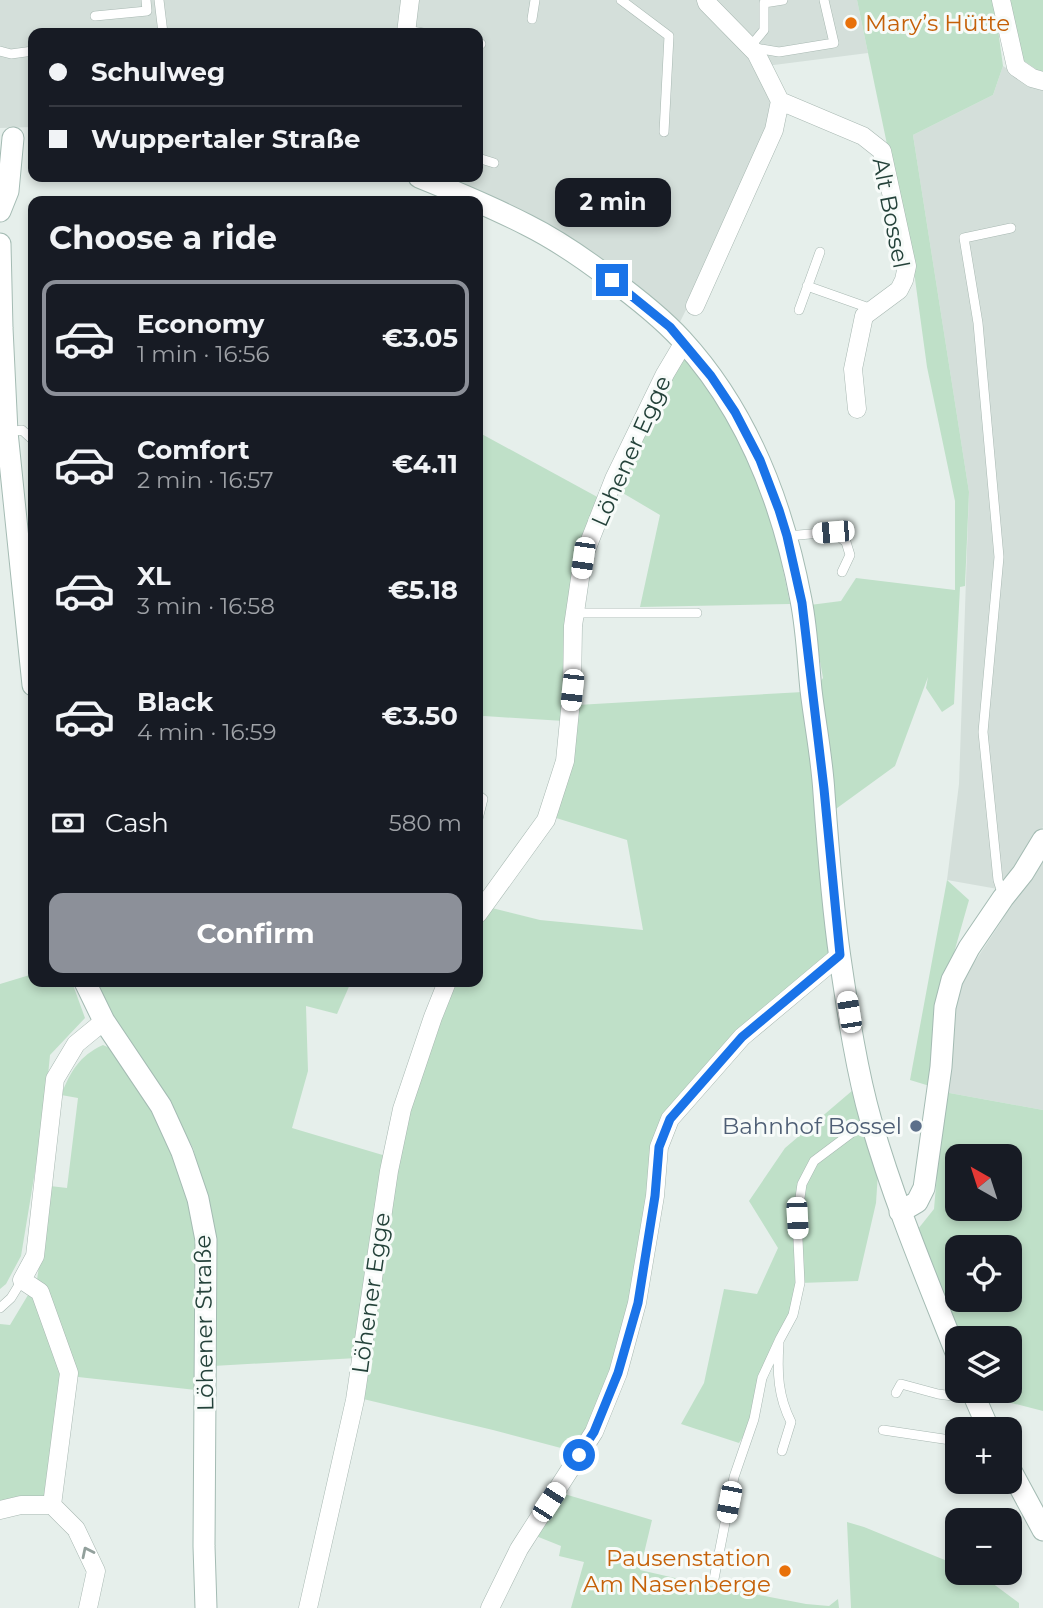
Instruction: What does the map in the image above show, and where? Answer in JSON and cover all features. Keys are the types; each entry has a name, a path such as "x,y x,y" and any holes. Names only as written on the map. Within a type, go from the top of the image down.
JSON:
{"street":[{"path":"410,0 412,28"},
{"path":"1001,0 1016,67 1032,78 1043,81"},
{"path":"695,306 774,130 780,101 757,53 705,1"},
{"name":"Alt Bossel","path":"780,101 863,136 881,150 907,266 899,290 872,309"},
{"path":"0,211 8,191 15,138"},
{"path":"431,182 465,196"},
{"path":"483,203 521,221 575,253 663,321 711,376 735,412 760,460 787,536 802,603 840,955 851,1030 870,1119 900,1212 946,1326"},
{"path":"0,244 7,432 28,636"},
{"path":"857,410 853,369 864,316 872,309"},
{"name":"Löhener Egge","path":"483,907 547,820 565,761 572,690 573,626 583,558 610,491 665,374 684,342"},
{"path":"900,1212 917,1202 925,1188 941,1067 945,1007 952,981 969,948 1023,873 1043,840"},
{"path":"490,1608 519,1549 594,1432 618,1373 638,1303 655,1196 659,1147 670,1119 742,1037 840,955"},
{"name":"Löhener Straße","path":"87,987 104,1021 161,1106 182,1152 198,1199 206,1240 206,1608"},
{"name":"Löhener Egge","path":"308,1608 355,1400 391,1159 402,1109 445,987"},
{"path":"52,1505 69,1373 40,1292 22,1280 35,1256 55,1079 76,1044 104,1021"},
{"path":"1022,1491 1043,1530"},
{"path":"0,1510 21,1505 52,1505 76,1529 96,1571 88,1608"}],"lane":[{"path":"95,16 147,11 146,0"},
{"path":"159,0 162,28"},
{"path":"532,19 535,0"},
{"path":"621,0 669,36 664,132"},
{"path":"783,0 764,3 764,30 750,47 779,52 834,43 824,0"},
{"path":"0,51 11,54 28,52"},
{"path":"483,160 494,163"},
{"path":"1003,898 998,880 983,732 999,557 978,323 964,239 1010,228"},
{"path":"799,310 820,251"},
{"path":"807,286 872,309"},
{"path":"7,432 22,430 28,435"},
{"path":"787,536 833,532 846,542 850,555 842,572"},
{"path":"575,612 697,613"},
{"path":"714,1579 734,1477 754,1419 762,1378 793,1315 800,1283 797,1218 802,1184 814,1161 870,1119"},
{"path":"0,1308 11,1298 22,1280"},
{"path":"780,1339 778,1368 783,1405 792,1422 782,1451"},
{"path":"896,1393 901,1384 945,1394"},
{"path":"883,1430 945,1439"}],"shaded area":[{"path":"0,0 857,0 868,53 759,67 773,104 772,122 732,217 680,322 631,280 585,251 454,182 483,182 483,28 28,28 28,127 0,128"},
{"path":"1003,66 1027,82 1043,87 1043,827 1009,891 947,880 959,784 969,492 913,135 993,95"},
{"path":"1043,852 1043,1110 944,1092 958,987"}],"green space":[{"path":"857,0 994,0 1003,66 993,95 913,135 969,492 965,586 960,587 954,704 942,712 926,688 928,677 895,766 833,811 818,685 823,678 810,605 841,601 856,578 955,590 955,501 927,367 915,279"},
{"path":"1008,0 1043,0 1043,74 1024,61"},
{"path":"685,358 708,387 754,471 777,541 790,604 640,607 660,515 616,489 677,361"},
{"path":"483,435 601,499 564,721 484,716"},
{"path":"803,692 829,958 666,1118 615,1371 576,1452 359,1398 395,1153 449,987 483,987 483,914 488,907 540,920 643,930 627,840 553,817 577,705"},
{"path":"947,880 969,900 946,981 933,1087 910,1080"},
{"path":"28,976 28,987 74,987 85,1018 50,1055 44,1117 21,1256 6,1284 0,1289 0,984"},
{"path":"95,987 349,987 337,1014 306,1006 308,1071 292,1128 386,1156 357,1358 213,1366 206,1198 193,1148 162,1089 116,1023"},
{"path":"103,1045 112,1049 155,1114 179,1169 197,1229 196,1390 60,1375 44,1496 0,1502 0,1324 10,1325 37,1280 50,1186 67,1188 78,1098 61,1095 77,1065"},
{"path":"853,1090 878,1173 876,1203 858,1281 800,1283 793,1315 762,1378 754,1419 739,1443 681,1424 704,1383 724,1289 757,1294 778,1248 749,1201 785,1148"},
{"path":"944,1092 1043,1110 1043,1411 1012,1403 1022,1403 1022,1326 955,1326 950,1312 1022,1312 1022,1235 945,1235 945,1300 918,1229 934,1209"},
{"path":"561,1493 652,1520 640,1570 806,1604 829,1606 838,1599 839,1608 571,1608 584,1562 559,1556 561,1546 531,1534"},
{"path":"847,1522 945,1560 945,1585 995,1585 1019,1603 1019,1608 851,1608"}],"place":[{"name":"Mary’s Hütte","path":"851,23"},
{"name":"Bahnhof Bossel","path":"916,1126"},
{"name":"Pausenstation Am Nasenberge","path":"785,1571"}],"route":[{"path":"579,1455 594,1432 618,1373 638,1303 655,1196 659,1147 670,1119 742,1037 840,955 802,603 779,510 760,460 735,412 711,376 670,327 612,280"}]}
